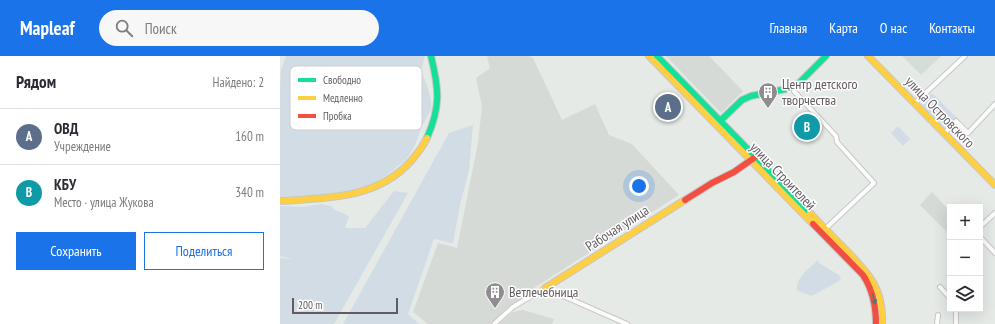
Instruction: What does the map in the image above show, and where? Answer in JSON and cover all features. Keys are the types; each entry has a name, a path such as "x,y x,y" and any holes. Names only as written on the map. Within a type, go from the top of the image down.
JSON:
{"street":[{"path":"280,201 329,197 365,191 385,182 408,164 417,154 427,137 436,108 437,82 431,56"},
{"name":"улица Строителей","path":"649,56 753,158 859,271 868,282 874,297 876,324"},
{"name":"улица Строителей","path":"657,56 718,123"},
{"path":"718,123 742,100 751,96 791,88 799,83 826,56"},
{"name":"улица Островского","path":"868,56 995,185"},
{"path":"915,104 965,56"},
{"path":"791,88 836,136 837,142 874,182 823,231"},
{"path":"944,134 956,121 968,133 995,104"},
{"name":"Рабочая улица","path":"494,324 513,307 712,182 728,177 753,158"},
{"path":"983,224 995,213"},
{"name":"улица Строителей","path":"823,231 866,271 874,281 881,300 883,312 882,324"},
{"path":"983,240 995,253"},
{"path":"940,287 947,295"},
{"path":"545,288 628,324"},
{"path":"956,312 956,324"},
{"path":"938,315 938,324"}],"shaded area":[{"path":"286,56 425,56 422,67 422,66 290,66 290,130 420,130 414,147 403,162 386,176 372,183 342,192 280,197 281,70"},
{"path":"529,56 533,58 562,120 595,104 609,135 632,144 679,195 534,288 491,324 428,324 413,312 438,243 457,248 478,143 482,106 476,78 490,68 487,57"},
{"path":"666,56 709,56 743,91 721,113"},
{"path":"902,56 941,56 921,75"},
{"path":"422,74 430,95 431,109 422,126"},
{"path":"932,93 957,118 946,129 921,104"},
{"path":"473,125 469,170 460,205 453,243 434,239 408,314 419,324 343,324 449,133"},
{"path":"898,126 910,139 903,146 891,133"},
{"path":"394,191 408,193 334,324 280,324 280,258 293,259 280,256 280,206 303,207 321,204 331,206 335,210 349,216 345,228 365,228"},
{"path":"932,192 947,208 947,232 920,205"},
{"path":"818,260 819,263 839,275 841,280 811,296 797,290 797,286 798,281 804,273"},
{"path":"523,310 554,319 552,324 499,324 513,312"}],"traffic: fast":[{"path":"427,138 432,127 437,107 436,78 431,56"},
{"path":"657,56 810,213"},
{"path":"717,124 742,100 751,96 791,88 799,83 826,56"}],"traffic: slow":[{"path":"649,56 813,224"},
{"path":"868,56 995,185"},
{"path":"280,201 333,197 367,190 398,174 420,150 427,138"},
{"path":"545,288 685,200"},
{"path":"810,213 861,266 873,282 880,300 882,324"}],"traffic: jam":[{"path":"685,200 712,183 734,172 754,158"},
{"path":"813,224 863,275 873,298 876,324"}],"place":[{"name":"ОВД","path":"668,107"},
{"name":"Центр детского творчества","path":"768,109"},
{"name":"КБУ","path":"807,127"},
{"name":"Ветлечебница","path":"495,309"}]}
